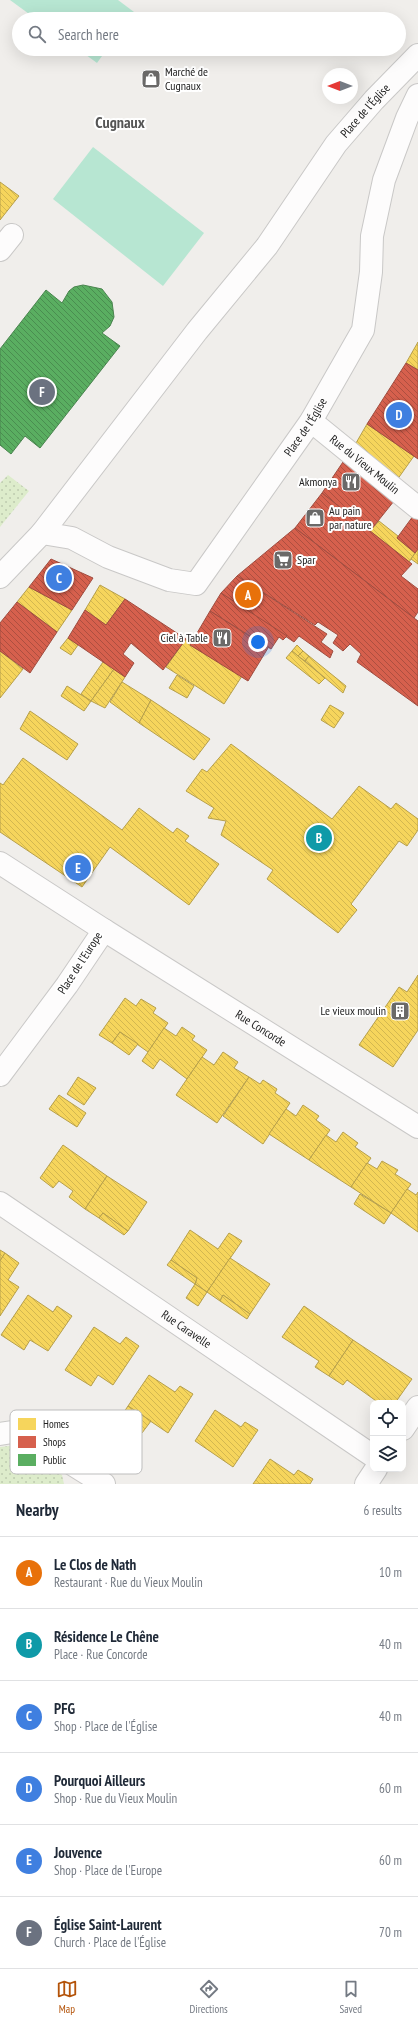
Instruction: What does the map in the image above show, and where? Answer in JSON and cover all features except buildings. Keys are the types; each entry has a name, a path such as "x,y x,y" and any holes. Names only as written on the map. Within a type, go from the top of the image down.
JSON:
{"street":[{"name":"Place de l'Église","path":"0,577 42,533 198,331 267,246 336,144 374,100 418,55"},
{"name":"Place de l'Église","path":"42,533 72,538 108,557 169,580 196,584 311,421 362,330 371,272 372,236 384,180 407,118 418,95"},
{"name":"Rue du Vieux Moulin","path":"311,421 350,455 418,508"},
{"name":"Place de l'Europe","path":"0,863 104,930 67,984 0,1075"},
{"name":"Rue Concorde","path":"104,930 418,1127"},
{"name":"Rue Caravelle","path":"0,1203 370,1454"},
{"path":"406,1425 418,1407"},
{"path":"0,1434 10,1432"},
{"path":"366,1484 374,1472"},
{"path":"86,1474 102,1484"}],"green space":[{"path":"10,0 118,0 134,12 26,12"},
{"path":"88,56 102,56 97,63"},
{"path":"93,147 204,233 163,286 53,199"},
{"path":"8,475 29,491 0,527 0,483"},
{"path":"10,1446 10,1474 61,1474 64,1484 0,1484 0,1447"}],"place":[{"name":"Marché de Cugnaux","path":"151,79"},
{"name":"Église Saint-Laurent","path":"42,392"},
{"name":"Pourquoi Ailleurs","path":"399,415"},
{"name":"Akmonya","path":"351,482"},
{"name":"Au pain par nature","path":"315,518"},
{"name":"Spar","path":"283,560"},
{"name":"PFG","path":"59,578"},
{"name":"Le Clos de Nath","path":"248,595"},
{"name":"Ciel à Table","path":"222,638"},
{"name":"Résidence Le Chêne","path":"319,838"},
{"name":"Jouvence","path":"78,868"},
{"name":"Le vieux moulin","path":"400,1011"}],"district":[{"name":"Cugnaux","path":"120,122"}]}
